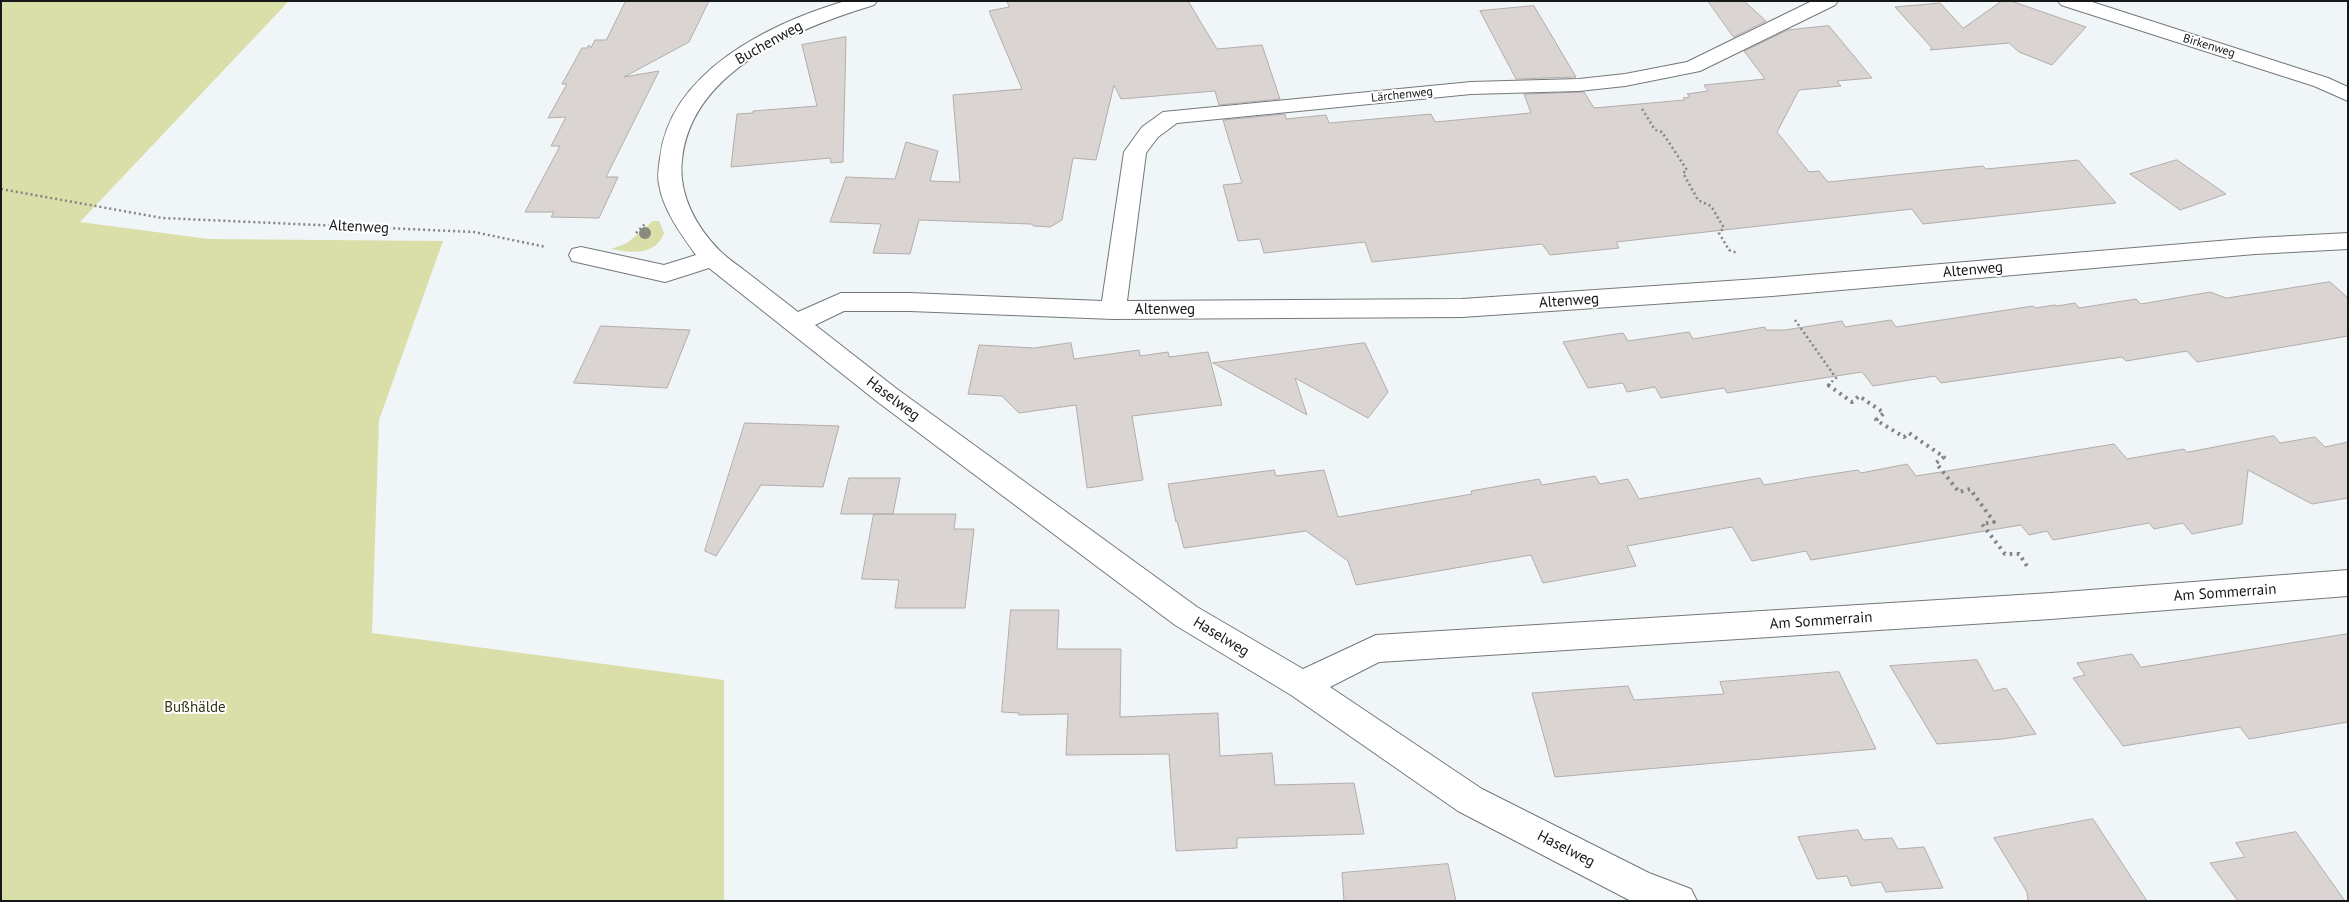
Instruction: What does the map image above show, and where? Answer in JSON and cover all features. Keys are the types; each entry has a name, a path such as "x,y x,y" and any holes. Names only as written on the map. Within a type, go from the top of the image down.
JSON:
{"street":[{"name":"Buchenweg","path":"794,324 712,258 694,236 684,219 669,175 670,146 678,121 695,98 714,79 750,51 789,29 867,1"},
{"name":"Lärchenweg","path":"1113,310 1135,152 1150,132 1171,117 1471,88 1580,85 1625,80 1693,66 1828,1"},
{"name":"Birkenweg","path":"2068,1 2096,5 2321,82 2348,95"},
{"name":"Altenweg","path":"794,324 841,302 910,302 1113,310 1462,308 1772,287 2245,247 2348,241"},
{"path":"581,255 665,274 712,258"},
{"name":"Haselweg","path":"794,324 1186,616 1302,685 1470,800 1642,888 1679,901"},
{"name":"Am Sommerrain","path":"1302,685 1376,649 2050,606 2348,583"}],"path":[{"path":"1640,106 1655,130 1662,132 1687,170 1683,173 1698,200 1711,206 1724,228 1719,233 1729,250 1738,254"},
{"name":"Altenweg","path":"1,189 162,218 474,232 581,255"},
{"path":"1792,316 1836,378 1828,385 1852,402 1859,396 1884,413 1876,420 1904,438 1909,433 1944,457 1936,463 1959,492 1970,489 1994,522 1982,524 2005,554 2019,554 2034,578"}],"green space":[{"name":"Bußhälde","path":"1,1 289,1 80,222 209,239 443,241 379,420 372,633 724,680 724,901 1,901"},
{"path":"653,221 659,221 664,233 655,246 634,252 611,249 627,243"}],"building":[{"path":"626,1 709,1 689,42 624,77 659,71 606,177 618,177 599,218 551,217 554,212 525,212 560,146 551,146 566,117 548,118 567,84 562,84 582,48 587,48 589,45 591,48 595,40 606,40"},
{"path":"1007,1 1188,1 1217,49 1262,45 1280,99 1219,105 1215,91 1121,99 1114,85 1096,160 1073,158 1062,220 1050,227 1034,226 1031,224 919,220 910,254 873,253 881,224 830,222 846,177 895,179 906,142 938,151 930,181 960,182 953,95 1022,89 989,11 1009,7"},
{"path":"1708,1 1744,1 1766,21 1734,37"},
{"path":"2002,1 2011,1 2086,27 2052,65 2019,52 2009,43 1930,50 1932,48 1895,7 1940,3 1963,28"},
{"path":"1534,6 1576,77 1516,79 1480,11"},
{"path":"1829,26 1872,78 1837,81 1841,86 1799,90 1777,132 1809,172 1819,171 1828,182 1983,166 1986,169 2078,160 2116,203 1923,224 1912,209 1616,242 1619,248 1550,255 1542,244 1372,262 1365,242 1264,253 1260,239 1238,241 1223,185 1242,183 1223,120 1285,114 1286,119 1326,115 1329,123 1431,114 1435,122 1531,113 1524,94 1584,92 1594,108 1685,100 1683,98 1690,97 1687,94 1708,91 1704,85 1765,79 1744,51 1788,30"},
{"path":"846,37 843,162 831,163 830,158 731,167 737,114 817,106 802,45"},
{"path":"2177,160 2226,194 2180,210 2130,174"},
{"path":"2330,282 2348,298 2348,336 2197,362 2187,351 2126,361 2122,357 1941,383 1935,376 1873,386 1862,372 1727,393 1724,388 1661,398 1655,387 1627,392 1623,383 1588,388 1563,342 1623,333 1628,341 1689,332 1693,339 1765,327 1766,330 1785,330 1842,321 1845,327 1891,320 1896,327 2033,306 2035,308 2075,303 2079,308 2136,299 2141,304 2210,292 2226,298"},
{"path":"601,326 690,330 667,388 574,383"},
{"path":"1071,343 1074,359 1139,350 1140,356 1168,352 1169,357 1208,352 1222,405 1132,416 1143,480 1087,488 1076,405 1019,413 1002,396 968,394 979,345 1034,348"},
{"path":"1365,343 1388,392 1368,418 1295,378 1307,415 1213,363"},
{"path":"745,423 839,426 823,487 761,485 716,556 705,551"},
{"path":"2274,436 2280,443 2315,437 2325,447 2348,442 2348,498 2312,504 2248,470 2242,524 2192,534 2183,523 2154,529 2149,523 2053,540 2047,531 2029,535 2021,525 1811,560 1806,551 1752,561 1732,527 1627,546 1636,566 1543,583 1531,555 1356,585 1348,561 1306,531 1184,548 1168,484 1274,470 1276,476 1324,470 1338,517 1472,494 1471,491 1539,479 1542,485 1595,476 1600,484 1628,479 1639,499 1760,478 1764,485 1858,470 1861,473 1907,464 1916,476 2114,444 2127,459 2184,449 2187,452"},
{"path":"849,478 900,478 893,514 841,514"},
{"path":"874,514 956,514 954,529 974,529 965,608 895,608 899,580 862,579"},
{"path":"1011,610 1059,610 1057,649 1121,649 1120,717 1218,713 1220,756 1272,753 1275,785 1354,783 1364,834 1237,838 1237,848 1176,851 1169,754 1066,755 1068,714 1019,715 1019,713 1002,712"},
{"path":"2348,634 2348,722 2249,739 2240,727 2123,746 2073,678 2085,675 2077,663 2132,654 2141,667"},
{"path":"1977,660 1994,691 2006,688 2036,734 2003,739 1937,744 1890,666"},
{"path":"1839,672 1876,749 1555,777 1532,693 1628,686 1634,700 1724,694 1720,682"},
{"path":"2093,819 2147,901 2028,901 2027,892 1994,838"},
{"path":"1858,830 1863,840 1892,838 1898,849 1924,847 1943,888 1886,892 1881,882 1851,886 1847,876 1817,879 1798,837"},
{"path":"2296,832 2345,901 2238,901 2210,863 2245,857 2236,843"},
{"path":"1448,864 1456,901 1344,901 1342,873"}]}
